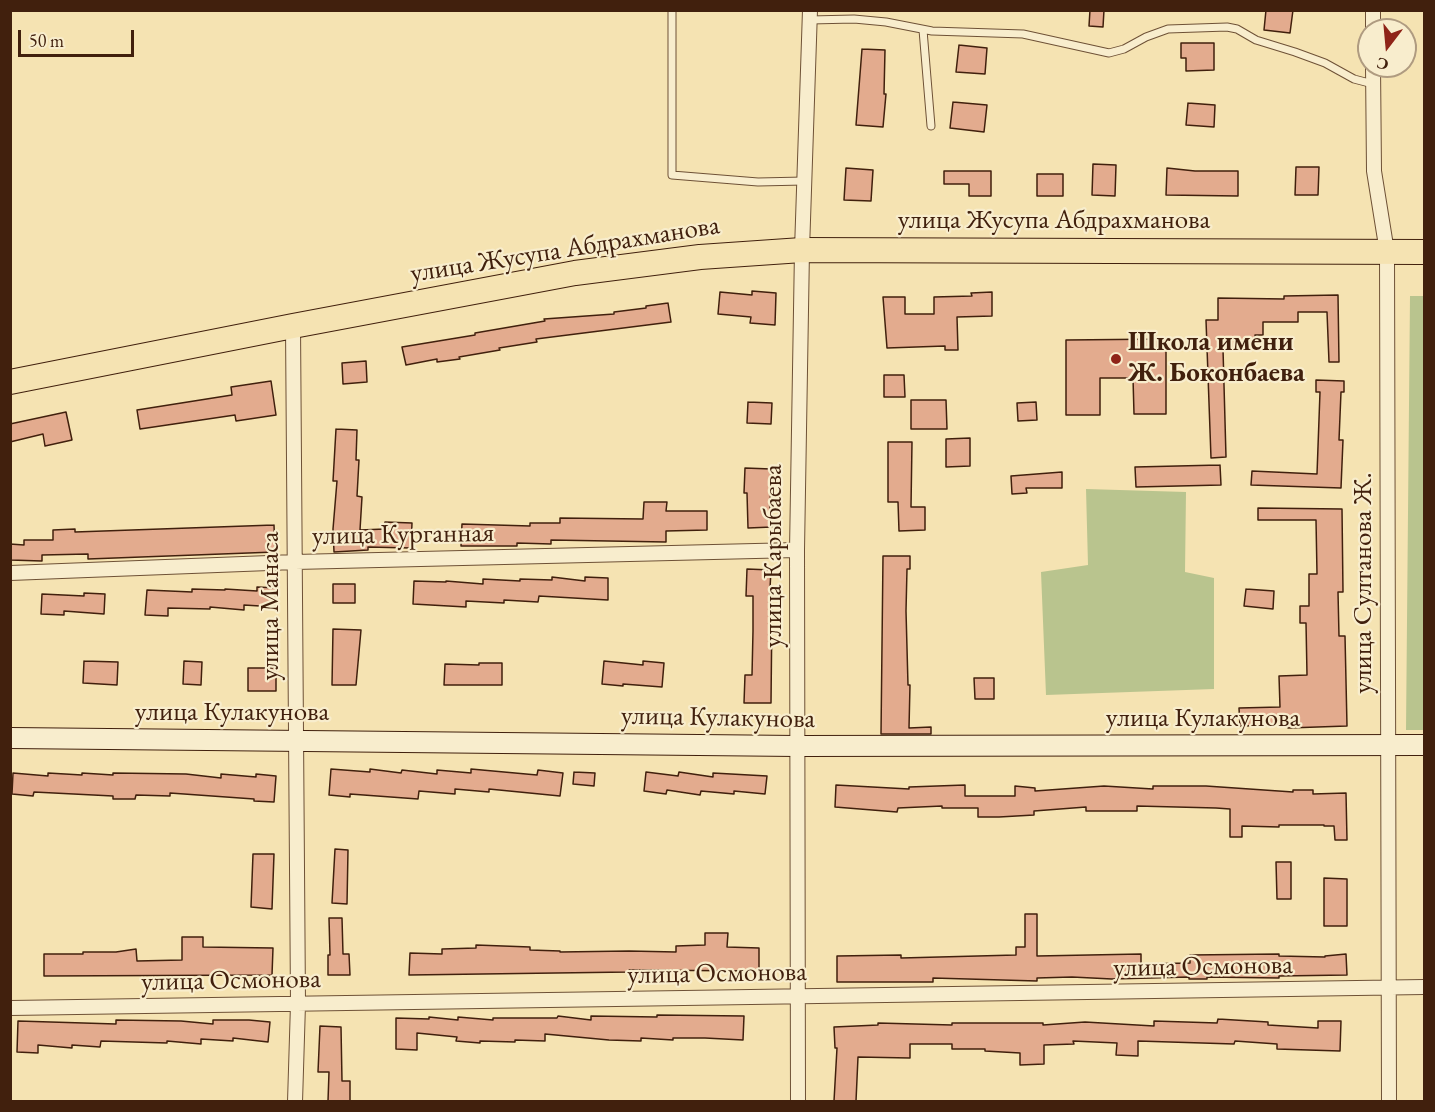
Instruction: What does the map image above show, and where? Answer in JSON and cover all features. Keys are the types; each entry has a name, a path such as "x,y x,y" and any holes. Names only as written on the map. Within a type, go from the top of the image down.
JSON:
{"highway":[{"name":"улица Жусупа Абдрахманова","path":"10,382 575,273 700,257 802,250 1425,252"}],"street":[{"name":"улица Карыбаева","path":"798,1101 797,550 802,250 810,15"},
{"name":"улица Султанова Ж.","path":"1373,78 1374,171 1387,252 1389,1101"},
{"name":"улица Манаса","path":"293,326 298,1004 295,1101"},
{"name":"улица Курганная","path":"10,573 295,562 797,550"},
{"name":"улица Кулакунова","path":"10,738 797,746 1425,745"},
{"name":"улица Осмонова","path":"10,1008 1425,987"}],"lane":[{"path":"672,10 672,175 758,182 804,181"},
{"path":"810,15 886,22 923,30 1023,34 1109,53 1124,49 1146,37 1168,29 1227,27 1238,29 1256,40 1325,63 1354,79 1373,84"},
{"path":"923,30 932,126"}],"green space":[{"path":"1410,296 1424,296 1424,730 1406,730"},
{"path":"1086,489 1186,492 1185,572 1214,578 1214,689 1046,695 1041,572 1088,565"}],"building":[{"path":"1090,10 1104,10 1103,27 1089,26"},
{"path":"1266,10 1293,10 1290,33 1264,30"},
{"path":"1181,43 1214,43 1214,70 1186,71 1186,58 1181,58"},
{"path":"959,45 987,48 985,74 956,72"},
{"path":"862,49 885,50 884,94 886,94 883,127 856,125"},
{"path":"953,102 987,105 984,132 950,128"},
{"path":"1188,103 1215,105 1214,127 1186,125"},
{"path":"1093,164 1116,165 1115,196 1092,195"},
{"path":"1296,167 1319,167 1318,195 1295,195"},
{"path":"846,168 873,170 871,201 844,200"},
{"path":"1167,168 1195,171 1238,171 1238,196 1166,195"},
{"path":"944,171 991,171 991,196 969,196 969,184 944,184"},
{"path":"1037,174 1063,174 1063,196 1037,196"},
{"path":"752,291 776,293 775,325 750,323 751,317 718,314 720,292 752,295"},
{"path":"992,292 992,316 957,317 958,350 945,350 945,346 887,348 883,297 905,297 905,314 934,314 934,297 972,296 971,293"},
{"path":"1338,295 1339,362 1329,362 1327,312 1298,312 1298,322 1263,322 1263,335 1255,335 1256,348 1223,349 1226,457 1211,458 1206,320 1218,320 1218,298 1284,299 1284,296"},
{"path":"668,303 671,322 536,339 537,342 499,348 500,350 459,357 460,359 437,362 437,359 406,365 402,347 475,335 475,333 545,321 544,319 614,314 614,312"},
{"name":"Школа имени Ж. Боконбаева","path":"1166,339 1166,414 1134,414 1133,378 1100,378 1100,415 1066,415 1066,340"},
{"path":"366,361 367,382 343,384 342,363"},
{"path":"884,375 904,375 905,397 884,397"},
{"path":"1316,380 1344,381 1344,392 1341,392 1339,440 1343,440 1341,488 1251,485 1252,471 1317,474 1320,392 1316,392"},
{"path":"271,381 276,415 236,421 235,415 140,429 137,410 232,395 231,387"},
{"path":"911,400 946,400 947,429 911,429"},
{"path":"748,402 772,403 771,424 747,423"},
{"path":"1036,402 1037,420 1018,421 1017,403"},
{"path":"66,412 72,440 45,446 43,434 10,442 10,424"},
{"path":"336,429 357,430 356,460 359,460 357,496 362,497 360,530 385,529 385,522 412,523 411,548 368,547 368,550 334,552 333,529 337,481 333,481"},
{"path":"970,438 970,466 946,467 946,439"},
{"path":"888,442 912,442 911,507 925,507 925,530 899,531 898,502 888,502"},
{"path":"1220,465 1221,485 1136,487 1135,467"},
{"path":"745,468 771,469 772,527 748,528 747,493 744,493"},
{"path":"1062,472 1062,488 1026,488 1027,493 1012,494 1011,476"},
{"path":"644,502 667,502 666,511 707,511 707,530 666,531 666,542 551,540 551,544 461,546 462,524 530,526 530,523 560,523 560,518 643,519"},
{"path":"1258,508 1342,509 1343,592 1338,592 1339,636 1345,636 1347,726 1288,728 1288,725 1240,726 1239,708 1280,707 1279,676 1307,675 1306,623 1300,623 1300,606 1309,606 1309,574 1317,574 1316,520 1258,520"},
{"path":"274,525 275,552 88,559 88,554 42,555 42,561 10,560 10,544 24,545 24,540 53,540 53,530 75,529 75,532"},
{"path":"883,556 910,556 910,569 907,569 906,611 908,685 910,685 909,728 931,727 931,734 881,734"},
{"path":"747,569 771,570 769,607 772,607 771,703 744,703 745,675 752,675 753,631 753,596 746,596"},
{"path":"552,577 585,581 585,577 608,578 608,600 539,596 538,602 466,601 466,607 413,604 414,581 483,584 483,579 520,581 520,579 552,580"},
{"path":"333,584 355,584 355,603 333,603"},
{"path":"257,587 277,588 276,607 244,605 244,610 210,607 210,609 168,608 168,616 145,615 147,590 257,591"},
{"path":"1246,589 1274,591 1273,609 1244,606"},
{"path":"84,593 105,594 104,614 64,611 64,615 41,614 42,594 84,596"},
{"path":"333,629 361,630 356,685 332,685"},
{"path":"84,661 118,662 117,685 83,683"},
{"path":"184,661 202,662 201,685 183,684"},
{"path":"604,661 643,665 643,661 664,663 662,687 602,684"},
{"path":"479,663 502,663 502,685 444,685 445,664 479,665"},
{"path":"248,668 276,668 276,691 248,691"},
{"path":"974,678 994,678 994,699 975,699"},
{"path":"331,769 370,772 370,769 401,773 402,770 437,774 437,770 471,773 471,769 537,775 538,770 563,773 560,796 489,789 489,792 455,789 455,794 419,791 418,799 350,794 350,797 329,795"},
{"path":"574,772 595,773 594,786 573,784"},
{"path":"646,772 678,776 679,772 713,777 713,773 767,776 765,794 701,791 700,795 667,790 666,794 644,791"},
{"path":"13,773 48,776 48,773 186,774 221,778 221,774 276,776 274,802 170,793 170,796 136,795 135,799 34,792 33,796 12,794"},
{"path":"836,785 909,789 909,787 965,785 965,796 1015,796 1015,786 1035,788 1035,791 1104,786 1153,789 1153,786 1206,786 1293,792 1293,790 1313,790 1313,794 1346,793 1347,840 1335,840 1334,826 1324,825 1242,826 1242,837 1230,837 1230,809 1216,808 1137,806 1137,811 1086,811 1086,807 1034,811 1034,815 978,817 978,808 942,808 942,806 898,808 897,812 835,807"},
{"path":"335,849 348,850 347,904 332,903"},
{"path":"253,854 274,854 272,909 251,907"},
{"path":"1276,862 1291,862 1291,899 1277,899"},
{"path":"1324,878 1347,879 1347,926 1324,926"},
{"path":"1025,914 1037,914 1037,956 1141,954 1141,964 1190,963 1190,955 1279,954 1279,956 1325,957 1346,954 1347,975 1279,976 1279,978 1207,977 1207,979 1072,977 1037,978 1037,981 933,978 933,982 837,982 837,956 901,955 901,958 1016,955 1016,947 1025,947"},
{"path":"329,918 342,918 343,954 349,954 350,975 328,975"},
{"path":"705,933 728,933 727,947 759,948 759,971 629,970 629,972 409,975 410,953 442,954 442,949 476,948 476,945 530,947 530,950 560,952 676,952 676,946 705,945"},
{"path":"182,937 203,937 203,947 273,948 272,975 44,976 44,954 83,954 83,952 116,952 136,949 137,961 182,960"},
{"path":"657,1015 744,1016 743,1040 641,1038 641,1041 545,1034 545,1041 480,1041 480,1043 456,1041 457,1037 417,1033 417,1050 396,1049 396,1018 429,1019 429,1017 458,1020 458,1017 493,1020 493,1018 557,1018 558,1016 591,1020 591,1016 657,1017"},
{"path":"1218,1019 1318,1028 1318,1021 1341,1021 1340,1051 1277,1049 1277,1044 1235,1041 1234,1044 1138,1041 1138,1056 1116,1055 1117,1043 1073,1041 1074,1044 1044,1045 1044,1064 1020,1065 1020,1053 985,1051 985,1049 952,1049 952,1044 910,1044 910,1058 858,1057 856,1101 834,1101 837,1048 835,1048 834,1027 878,1025 878,1023 952,1025 952,1023 1043,1023 1043,1025 1085,1022 1154,1026 1154,1021 1217,1023"},
{"path":"116,1020 213,1024 213,1020 270,1022 268,1042 233,1038 233,1041 201,1039 201,1044 167,1041 167,1043 101,1041 100,1047 72,1045 72,1048 38,1045 38,1053 17,1052 18,1021 116,1024"},
{"path":"320,1026 341,1027 342,1081 350,1081 350,1101 328,1101 329,1072 318,1072"}],"place":[{"name":"Школа имени Ж. Боконбаева","path":"1116,359"}]}
